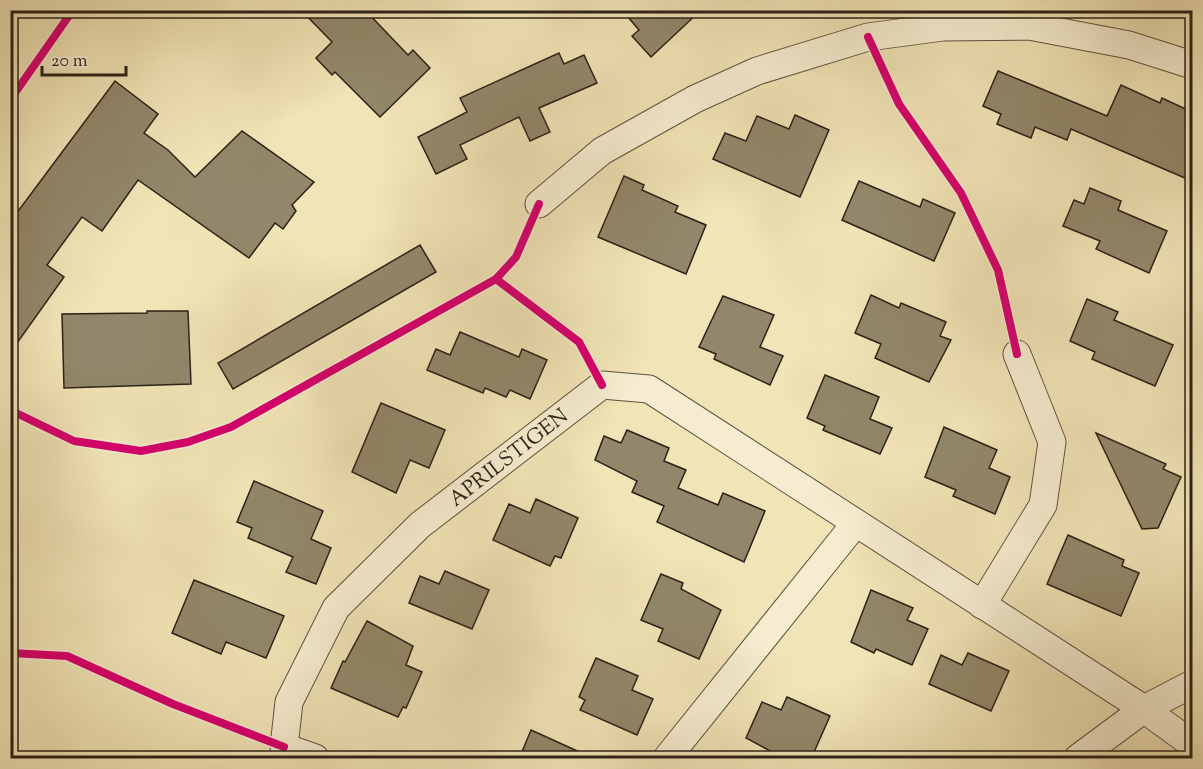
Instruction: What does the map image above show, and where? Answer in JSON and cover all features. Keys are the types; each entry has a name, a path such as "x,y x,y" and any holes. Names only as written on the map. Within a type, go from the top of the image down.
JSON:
{"street":[{"path":"539,204 602,152 695,99 758,71 868,37 943,27 1029,26 1129,45 1192,65"},
{"path":"982,605 1043,505 1052,442 1017,354"},
{"name":"APRILSTIGEN","path":"315,759 284,747 289,702 336,608 420,525 602,385 649,389 1144,709 1192,744"},
{"path":"667,759 855,524"},
{"path":"1078,759 1144,709 1192,684"}],"building":[{"path":"301,10 365,10 408,55 413,50 430,68 380,117 335,72 332,75 316,58 332,42"},
{"path":"622,10 701,10 651,57 632,36 639,30"},
{"path":"559,53 564,64 584,55 597,83 539,108 550,132 530,141 519,117 460,145 467,159 436,174 418,137 467,112 460,98"},
{"path":"998,71 1107,116 1121,85 1160,103 1162,98 1192,112 1192,181 1071,129 1067,140 1035,127 1031,138 997,124 1001,114 983,106"},
{"path":"115,81 158,114 144,133 168,150 195,177 242,131 314,182 292,205 296,211 283,229 275,223 249,258 138,180 102,231 82,217 47,265 64,277 10,353 10,222"},
{"path":"795,115 829,130 800,197 713,159 725,133 746,141 757,116 789,129"},
{"path":"624,176 644,185 642,190 678,206 675,212 706,225 686,274 598,237"},
{"path":"859,181 920,207 923,199 955,213 934,261 842,220"},
{"path":"1090,188 1121,201 1118,210 1167,231 1149,273 1096,249 1100,241 1063,226 1074,200 1084,204"},
{"path":"420,245 436,272 233,389 218,363"},
{"path":"871,295 899,308 901,303 946,322 940,336 951,340 929,382 875,358 881,344 855,333"},
{"path":"723,296 774,315 760,347 783,356 770,385 714,359 716,354 699,347"},
{"path":"1087,299 1118,312 1114,320 1173,345 1155,386 1092,359 1095,352 1070,341"},
{"path":"147,311 188,311 191,384 64,388 62,314 147,313"},
{"path":"460,332 519,357 522,349 547,360 530,399 510,390 506,397 485,388 483,393 427,370 436,349 450,355"},
{"path":"825,375 879,397 870,419 892,428 880,454 823,430 825,426 807,418"},
{"path":"381,403 445,430 429,468 410,460 396,493 352,472"},
{"path":"944,427 997,450 989,468 1010,477 995,514 953,496 956,490 925,477"},
{"path":"627,430 669,448 664,461 686,470 678,488 718,505 723,493 765,511 744,562 657,522 664,506 632,492 637,481 595,460 604,436 621,443"},
{"path":"1096,433 1166,464 1163,469 1181,477 1158,528 1142,529"},
{"path":"254,481 323,511 311,539 331,548 316,584 286,572 293,557 248,538 252,528 237,522"},
{"path":"536,499 578,518 561,558 555,556 550,566 493,540 509,504 530,513"},
{"path":"1068,535 1124,560 1122,566 1139,573 1121,616 1047,584"},
{"path":"445,571 489,590 472,629 409,603 420,576 439,584"},
{"path":"661,574 683,583 681,589 721,610 699,659 658,641 663,629 641,620"},
{"path":"194,580 284,616 266,658 226,642 221,654 172,633"},
{"path":"871,590 913,608 907,620 928,629 912,665 876,649 874,653 851,642"},
{"path":"367,621 413,646 406,665 422,672 406,708 403,707 398,717 331,688 343,661 345,662"},
{"path":"968,653 1009,671 991,711 929,684 941,655 962,665"},
{"path":"596,658 638,676 632,690 653,699 637,735 580,710 585,700 579,697"},
{"path":"787,697 830,716 811,759 785,759 746,738 762,702 781,710"},
{"path":"531,730 595,759 519,759"}],"cycle path":[{"path":"10,100 73,10"},
{"path":"868,37 899,104 961,193 998,270 1017,354"},
{"path":"10,410 74,441 141,451 188,442 231,427 496,279 516,257 539,204"},
{"path":"496,279 579,342 602,385"},
{"path":"10,653 67,656 173,704 284,747"}]}
